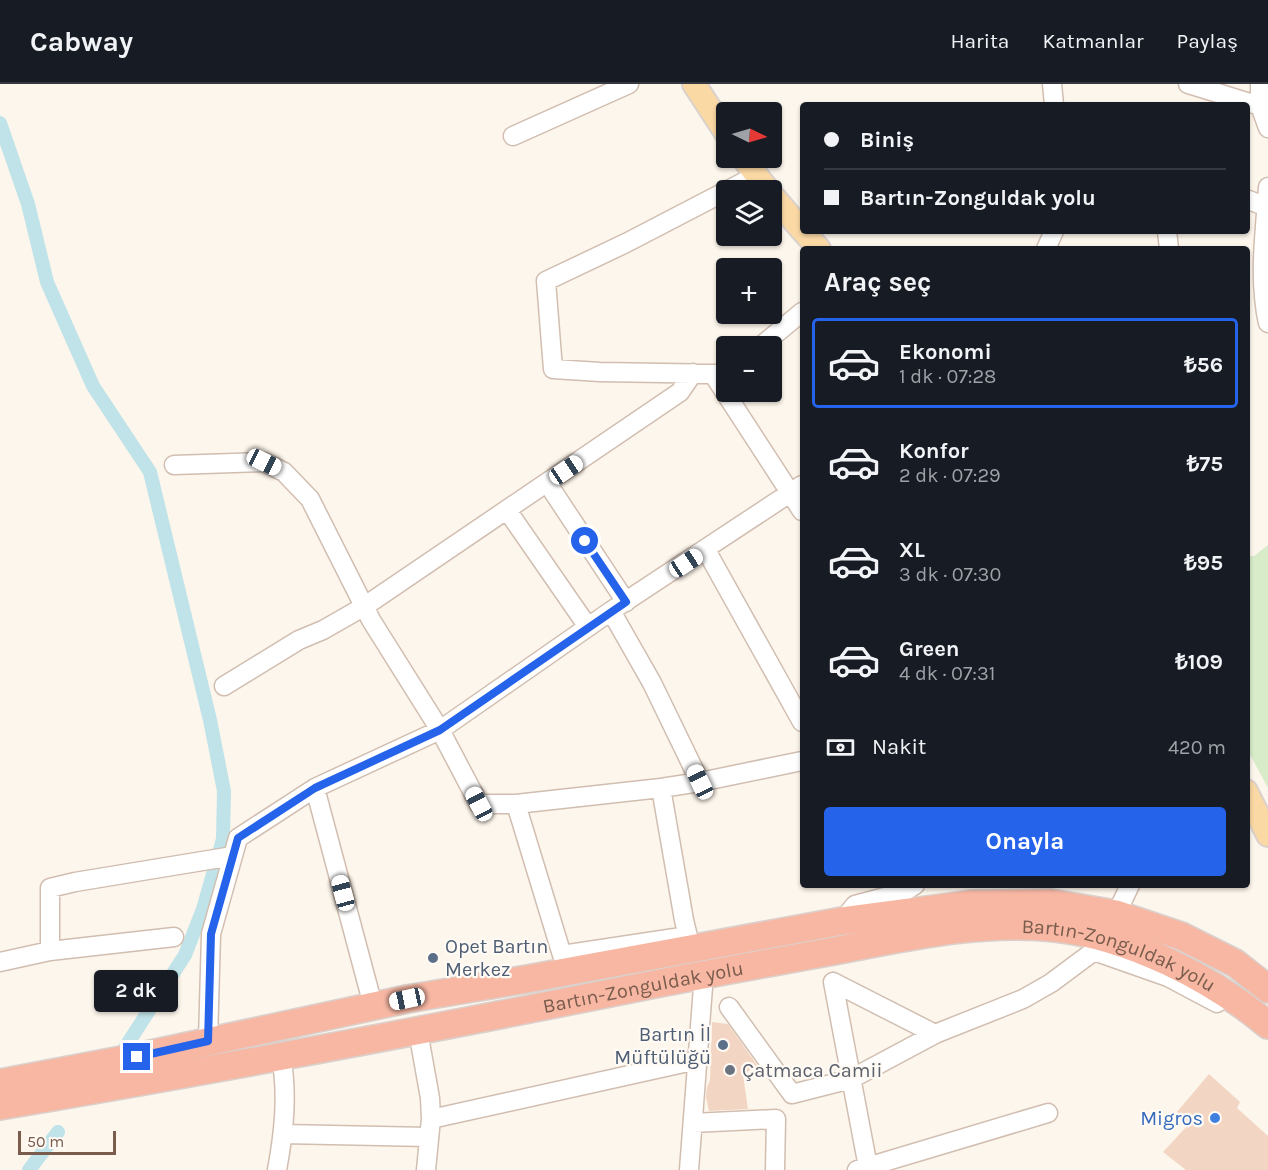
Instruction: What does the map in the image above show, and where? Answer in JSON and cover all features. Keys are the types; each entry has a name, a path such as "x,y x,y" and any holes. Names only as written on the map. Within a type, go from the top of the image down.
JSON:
{"highway":[{"name":"Bartın-Zonguldak yolu","path":"0,1083 137,1057 407,999 527,979 690,943 971,904 1051,903 1116,914 1199,945 1235,963 1268,989"},
{"name":"Bartın-Zonguldak yolu","path":"0,1106 418,1031 704,974 944,930 1010,925 1058,928 1092,934 1139,950 1200,978 1268,1025"}],"main road":[{"path":"694,84 716,118"},
{"path":"782,207 800,228"},
{"path":"806,234 816,246"},
{"path":"1250,799 1268,835"}],"street":[{"path":"513,136 628,84"},
{"path":"1052,84 1054,102"},
{"path":"1188,84 1247,102"},
{"path":"1260,84 1260,106 1268,128"},
{"path":"1250,103 1260,106"},
{"path":"716,374 553,369 546,281 626,243 755,174"},
{"path":"1268,187 1262,278 1268,323"},
{"path":"1250,200 1267,201"},
{"path":"773,336 800,314"},
{"path":"224,686 299,640 323,630 365,606 548,484 680,392 693,373"},
{"path":"208,1041 211,934 238,838 315,788 440,730 588,627 797,489 738,402"},
{"path":"174,465 264,462 284,472 309,499 371,620 440,730 479,804 516,804 661,788 800,761"},
{"path":"548,484 619,607 652,683 700,782"},
{"path":"507,510 588,627"},
{"path":"706,550 800,718"},
{"path":"315,788 371,998"},
{"path":"516,804 562,955 690,943 661,788"},
{"path":"50,951 50,888 233,856"},
{"path":"842,921 855,905 904,892 910,888"},
{"path":"1107,939 1129,888"},
{"path":"0,962 50,951 174,937"},
{"path":"729,1007 792,1094 852,1079 935,1034 1023,999 1051,983 1094,951 1168,977 1220,1004 1268,1038"},
{"path":"689,1170 704,974"},
{"path":"935,1034 833,982 852,1079 863,1168 1048,1113"},
{"path":"418,1031 430,1098 426,1170"},
{"path":"277,1170 283,1134 286,1081 281,1056"},
{"path":"283,1134 430,1128 697,1060"},
{"path":"693,1123 776,1119 775,1170"}],"green space":[{"path":"1268,545 1268,788 1250,755 1250,556 1254,556"}],"building":[{"name":"Çatmaca Camii","path":"712,1022 728,1024 757,1065 743,1075 748,1109 709,1111 706,1097 710,1080"},
{"name":"Migros","path":"1209,1074 1240,1102 1237,1108 1268,1136 1268,1170 1186,1170 1163,1152 1189,1124 1177,1112"}],"waterway":[{"path":"0,123 28,204 47,282 93,386 150,472 210,720 224,791 223,839 203,909 185,955 126,1046"},
{"path":"29,1170 58,1132"}],"place":[{"name":"Opet Bartın Merkez","path":"433,958"},
{"name":"Bartın İl Müftülüğü","path":"723,1045"},
{"name":"Çatmaca Camii","path":"730,1070"},
{"name":"Migros","path":"1215,1118"}],"route":[{"path":"137,1057 208,1041 211,934 238,838 315,788 440,730 626,602 585,541"}]}
